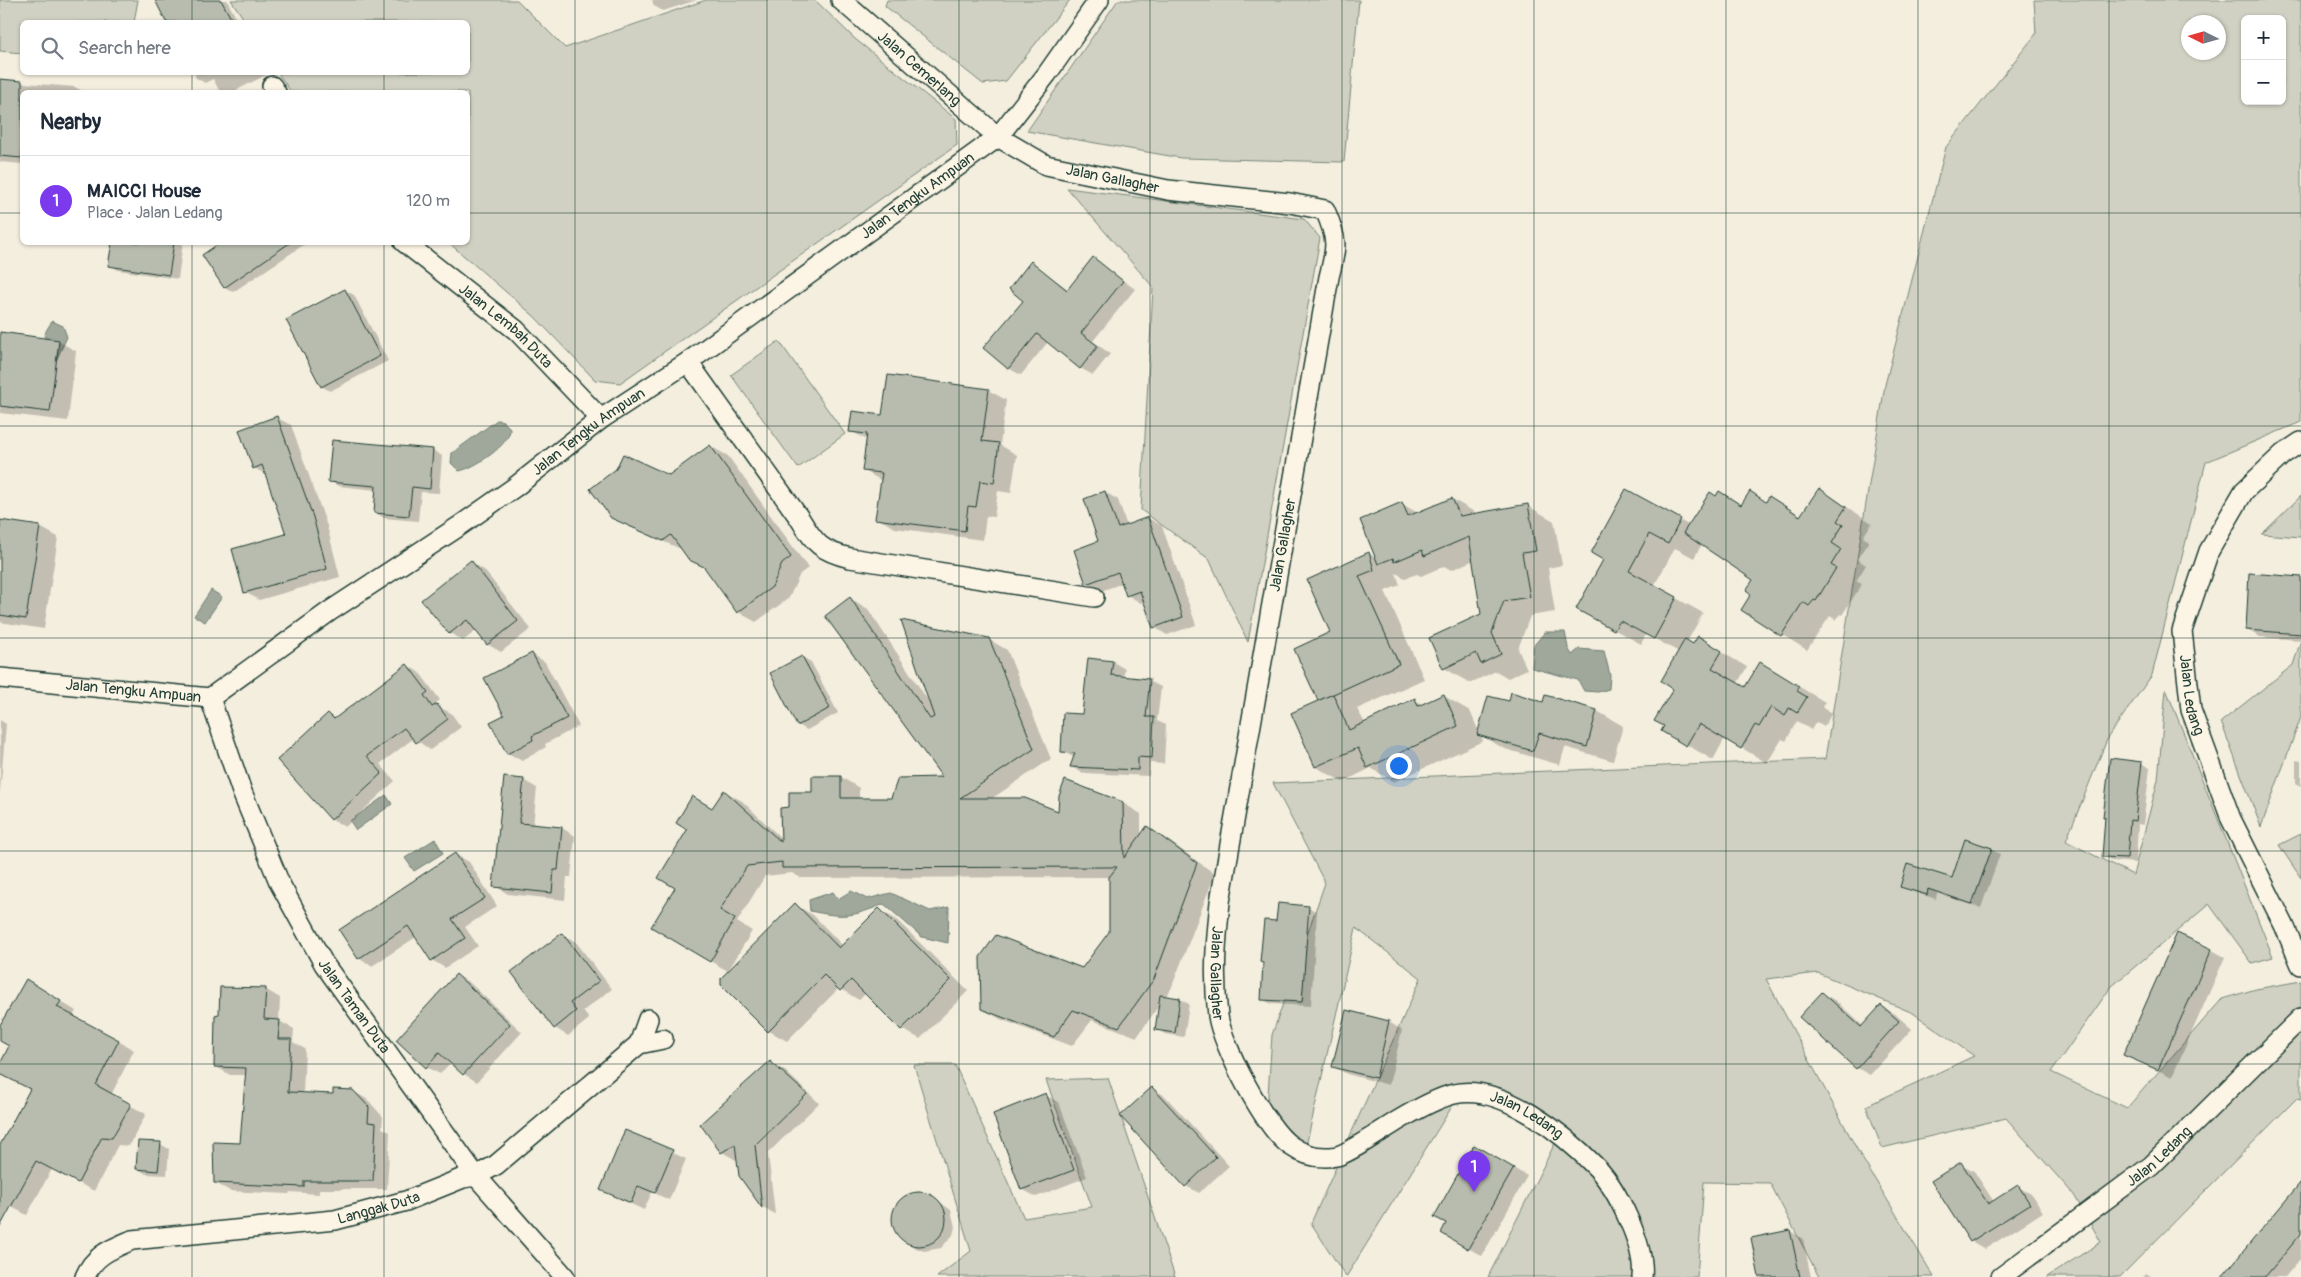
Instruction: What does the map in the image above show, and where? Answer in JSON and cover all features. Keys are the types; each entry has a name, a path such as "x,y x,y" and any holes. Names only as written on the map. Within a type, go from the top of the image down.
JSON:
{"street":[{"name":"Jalan Cemerlang","path":"841,0 998,137"},
{"name":"Jalan Tengku Ampuan","path":"0,678 210,698 330,611 515,487 601,419 688,362 998,137 1047,74 1098,0"},
{"name":"Jalan Gallagher","path":"998,137 1046,165 1168,190 1290,203 1325,210 1334,232 1336,248 1329,277 1220,902 1214,969 1218,1018 1236,1068 1272,1125 1289,1146 1313,1158 1339,1156"},
{"name":"Jalan Lembah Duta","path":"408,245 516,330 601,419"},
{"path":"688,362 794,511 813,541 832,554 1094,597"},
{"name":"Jalan Ledang","path":"2301,442 2283,454 2244,491 2209,551 2182,631 2191,710 2231,819 2284,925 2301,965"},
{"name":"Jalan Taman Duta","path":"210,698 242,792 280,884 320,956 476,1176 565,1277"},
{"name":"Jalan Ledang","path":"2000,1277 2152,1166 2301,1018"},
{"path":"639,1044 648,1019"},
{"path":"639,1044 663,1039"},
{"name":"Langgak Duta","path":"85,1277 91,1264 108,1250 132,1240 335,1220 406,1201 463,1178 476,1176 496,1165 639,1044"},
{"name":"Jalan Ledang","path":"1339,1156 1410,1113 1454,1094 1485,1094 1529,1112 1575,1145 1604,1176 1636,1234 1642,1277"}],"shaded area":[{"path":"0,0 138,0 134,20 20,20 20,53 0,51"},
{"path":"231,0 517,0 565,48 706,0 815,0 855,39 956,119 957,145 620,383 595,380 534,316 451,245 470,245 470,90 290,90 279,75 470,75 470,20 245,20"},
{"path":"887,0 1070,0 1006,81 983,84 885,6"},
{"path":"1118,0 1359,0 1344,162 1181,158 1027,131"},
{"path":"2034,0 2301,0 2301,422 2206,462 2152,675 2108,737 2066,841 2133,875 2158,780 2166,689 2273,957 2252,963 2209,904 2111,987 2051,1072 2127,1108 2222,999 2256,989 2301,981 2301,1100 2296,1099 2120,1277 2047,1277 2101,1242 2074,1195 2006,1118 1882,1148 1866,1106 1974,1056 1913,1013 1818,973 1766,979 1859,1153 1934,1277 1819,1277 1770,1183 1704,1182 1697,1277 1488,1277 1564,1125 1519,1096 1466,1084 1346,1277 1311,1223 1421,978 1356,928 1306,1146 1267,1110 1272,1035 1325,883 1273,783 1825,759 1885,385 1946,147 2036,34"},
{"path":"1067,188 1304,219 1320,238 1248,642 1209,559 1141,510 1153,287"},
{"path":"52,321 63,326 67,337 54,365 39,363 46,331"},
{"path":"779,341 845,434 798,468 731,375"},
{"path":"497,420 503,421 510,428 505,441 482,461 459,471 451,463 452,453"},
{"path":"2301,496 2301,537 2262,534"},
{"path":"211,590 222,597 205,622 194,616"},
{"path":"1545,632 1565,632 1568,648 1572,655 1579,649 1604,651 1610,675 1609,689 1598,692 1584,691 1578,680 1532,668 1534,645"},
{"path":"2301,640 2301,717 2261,827 2221,722 2293,665"},
{"path":"386,795 392,804 356,830 350,821"},
{"path":"2301,834 2301,878 2279,845"},
{"path":"435,839 443,853 414,871 405,858"},
{"path":"851,891 867,899 891,893 930,911 949,907 948,943 922,937 884,904 864,912 848,915 831,915 810,911 809,900 833,892 838,899"},
{"path":"914,1065 955,1065 1024,1218 1092,1207 1046,1080 1108,1078 1175,1277 937,1277 971,1251"}],"building":[{"path":"155,0 221,0 232,20 165,20"},
{"path":"0,79 22,81 22,90 20,90 20,158 0,156"},
{"path":"112,245 174,245 169,275 108,266"},
{"path":"217,245 287,245 224,288 202,255"},
{"path":"1093,257 1123,281 1081,333 1098,346 1080,369 1037,334 1008,369 983,348 1023,301 1009,289 1031,261 1067,290"},
{"path":"345,289 380,356 321,387 286,320"},
{"path":"0,332 59,340 50,412 0,406"},
{"path":"888,375 989,389 982,441 999,443 994,483 980,481 976,507 968,506 965,531 875,519 882,473 862,471 867,434 849,432 852,411 882,415"},
{"path":"277,416 313,517 327,569 244,593 232,549 286,534 262,465 253,469 239,430"},
{"path":"332,440 433,449 430,489 412,487 409,516 374,513 376,486 328,482"},
{"path":"710,445 791,557 782,564 772,587 737,613 704,567 689,560 671,535 663,541 611,518 590,489 616,469 623,454 669,475"},
{"path":"1819,488 1846,507 1837,521 1843,525 1832,543 1841,549 1831,565 1836,568 1816,601 1814,600 1809,606 1803,602 1781,636 1741,610 1751,594 1746,590 1753,580 1683,533 1710,492 1716,496 1719,491 1741,505 1750,491 1766,502 1769,496 1800,516"},
{"path":"1626,489 1681,519 1668,544 1649,534 1629,571 1677,597 1654,639 1620,621 1614,630 1576,609 1603,560 1591,553"},
{"path":"1105,491 1118,528 1148,517 1183,617 1153,628 1140,591 1126,596 1118,572 1086,584 1074,550 1098,541 1084,499"},
{"path":"1452,498 1460,516 1528,504 1536,551 1522,553 1530,597 1504,601 1492,633 1501,654 1481,664 1476,653 1443,669 1429,638 1481,614 1469,537 1424,556 1422,550 1394,562 1393,558 1378,564 1360,520 1402,502 1408,516"},
{"path":"0,520 40,526 26,619 0,615"},
{"path":"1369,552 1374,570 1359,576 1399,664 1318,701 1294,649 1330,632 1307,580"},
{"path":"471,560 518,621 487,645 467,620 449,634 421,600"},
{"path":"2249,573 2301,577 2301,634 2246,630"},
{"path":"850,597 930,719 934,717 901,620 989,638 1034,749 960,798 1025,798 1058,811 1059,796 1065,780 1123,802 1124,858 1147,826 1197,863 1154,979 1119,1027 1073,1010 1054,1037 981,1009 980,957 996,935 1082,968 1109,932 1109,877 1117,867 782,868 782,862 747,866 720,910 735,919 710,962 651,927 675,888 658,878 687,830 676,823 692,796 712,808 724,790 781,842 780,808 789,807 789,792 812,792 812,776 841,776 841,798 891,798 898,778 942,777 825,616"},
{"path":"1698,636 1722,651 1712,668 1745,687 1760,662 1799,686 1797,691 1807,697 1797,713 1789,708 1785,716 1771,707 1759,727 1755,725 1741,749 1699,724 1686,746 1661,731 1664,726 1654,721 1673,689 1661,681 1685,639 1693,644"},
{"path":"532,653 567,718 532,736 533,740 507,754 490,722 504,715 484,678"},
{"path":"802,656 830,708 797,726 770,673"},
{"path":"1088,658 1113,661 1111,675 1150,679 1146,717 1154,717 1152,758 1138,757 1138,770 1070,767 1075,753 1061,752 1063,713 1082,714"},
{"path":"407,664 428,692 424,695 432,707 437,704 448,719 416,743 404,728 367,756 382,773 331,820 277,760 328,713 334,719"},
{"path":"1511,692 1543,702 1545,695 1597,710 1587,747 1539,733 1533,751 1477,735 1488,696 1509,701"},
{"path":"1333,694 1349,730 1415,698 1418,706 1444,694 1458,726 1367,768 1358,748 1315,767 1291,713"},
{"path":"2110,758 2142,762 2135,821 2130,820 2127,858 2102,857 2105,817 2103,817"},
{"path":"504,777 524,779 519,823 562,827 558,870 554,870 552,893 493,887"},
{"path":"1965,839 1992,848 1972,904 1928,889 1927,895 1900,887 1907,864 1952,878"},
{"path":"455,853 485,898 452,919 465,938 431,961 408,926 358,959 339,930"},
{"path":"795,903 839,948 879,908 951,980 901,1030 851,980 840,991 824,975 768,1032 721,985 721,978"},
{"path":"1278,903 1309,906 1302,1002 1261,1000 1263,963 1260,962 1264,920 1276,921"},
{"path":"562,933 599,981 570,1003 576,1011 554,1029 511,972"},
{"path":"2177,933 2212,949 2158,1070 2123,1055"},
{"path":"456,974 510,1024 463,1075 439,1053 426,1068 396,1040"},
{"path":"26,979 61,1001 57,1007 119,1040 96,1085 131,1104 112,1138 102,1137 78,1183 36,1161 0,1227 0,1145 30,1089 0,1074 0,1064 9,1046 0,1041 0,1025"},
{"path":"220,987 266,988 264,1019 280,1020 278,1039 291,1039 288,1092 333,1094 333,1089 353,1090 369,1107 368,1122 376,1123 373,1181 304,1181 304,1187 214,1183 213,1142 240,1143 246,1068 214,1067 215,1015 219,1014"},
{"path":"1822,992 1861,1027 1881,1005 1899,1021 1856,1069 1799,1017"},
{"path":"1160,995 1180,998 1175,1033 1155,1030"},
{"path":"1346,1010 1389,1021 1376,1078 1332,1067"},
{"path":"770,1061 807,1094 755,1145 762,1208 739,1176 735,1144 721,1153 700,1124"},
{"path":"1152,1087 1216,1157 1185,1187 1120,1116"},
{"path":"1046,1093 1074,1170 1021,1190 993,1114"},
{"path":"625,1130 673,1150 655,1193 638,1186 631,1203 600,1190"},
{"path":"138,1141 161,1142 158,1171 136,1169"},
{"path":"1474,1145 1514,1168 1468,1249 1441,1233 1446,1223 1434,1217"},
{"path":"1961,1162 1988,1204 2018,1185 2030,1204 1970,1242 1931,1181"},
{"path":"2301,1182 2301,1234 2265,1277 2222,1277"},
{"path":"914,1192 924,1192 934,1196 942,1204 946,1219 942,1234 934,1242 924,1246 914,1246 904,1242 896,1234 892,1224 892,1214 896,1204 904,1196"},
{"path":"1790,1230 1800,1277 1759,1277 1751,1238"}],"place":[{"name":"MAICCI House","path":"1474,1192"}]}
